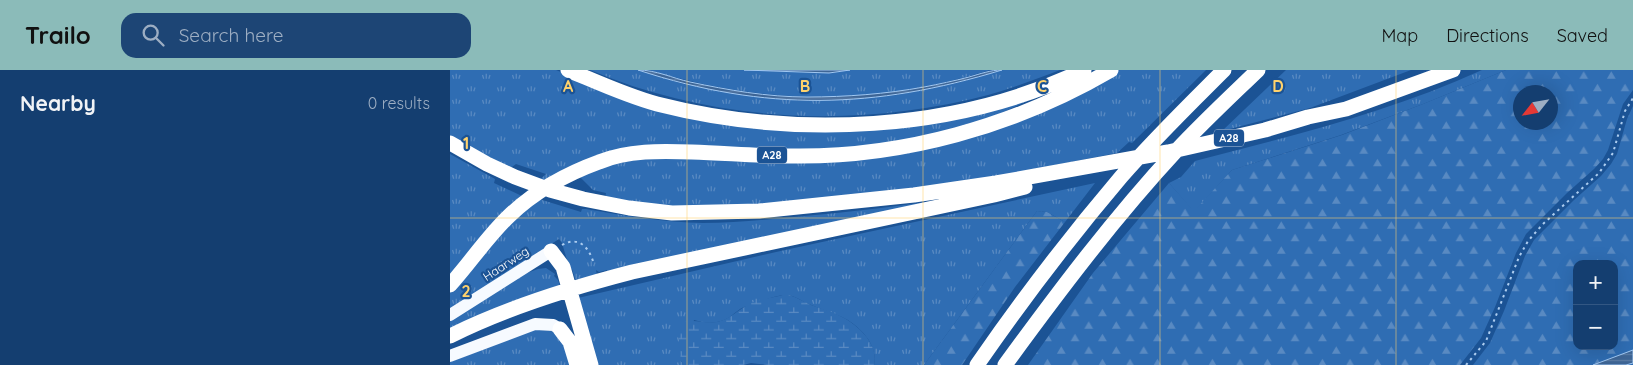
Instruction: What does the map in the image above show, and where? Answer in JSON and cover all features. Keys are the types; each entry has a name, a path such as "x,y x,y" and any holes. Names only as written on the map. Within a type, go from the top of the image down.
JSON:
{"highway":[{"path":"568,70 656,103 709,114 752,122 840,125 906,120 961,111 1028,92 1084,70"},
{"name":"A28","path":"450,286 490,237 520,206 549,186 600,161 646,152 813,156 896,148 959,134 1017,115 1048,103 1111,70"},
{"path":"977,365 1033,286 1108,193 1154,140 1224,70"},
{"name":"A28","path":"1005,365 1100,239 1147,184 1194,132 1258,70"},
{"name":"A28","path":"450,336 524,305 582,285 994,195 1110,164 1222,140 1346,109 1453,70"},
{"name":"A28","path":"450,143 487,164 550,190 628,208 672,213 759,211 914,195 1110,164"},
{"path":"551,251 563,267 591,365"},
{"path":"560,329 570,342 577,365"}],"main road":[{"name":"Haarweg","path":"450,315 551,251"},
{"path":"450,356 535,324 553,325 560,329"}],"path":[{"path":"1466,365 1486,341 1519,257 1528,241 1543,224 1600,173 1613,153 1625,111 1633,98"},
{"path":"551,251 565,243 574,241 590,251 593,261"}],"green space":[{"path":"450,70 556,70 603,90 834,132 1073,80 999,114 960,129 852,150 673,147 557,176 450,279 450,154 495,179 494,183 522,196 546,174 516,164 509,169 450,138"},
{"path":"590,70 638,70 683,84 800,101 897,95 957,83 1002,70 1060,70 988,95 938,106 888,113 838,116 787,115 737,110 687,101 638,88"},
{"path":"649,70 744,70 829,73 850,70 990,70 947,82 904,90 862,95 819,97 735,90 692,82"},
{"path":"1120,70 1206,70 1132,143 1129,142 1117,153 931,189 773,206 670,208 605,199 606,193 593,190 579,176 603,166 647,158 852,158 1081,92"},
{"path":"1286,70 1411,70 1310,108 1222,131"},
{"path":"1482,70 1506,70 1341,135 1232,170 1194,212 1169,183 1181,177 1195,161 1376,111"},
{"path":"1506,70 1633,70 1633,90 1623,104 1608,150 1603,159 1526,234 1516,253 1481,338 1460,365 1028,365 1093,273 1169,183 1194,211 1232,170 1342,135"},
{"path":"1633,106 1633,365 1473,365 1490,343 1525,256 1534,240 1601,176 1617,154 1627,119"},
{"path":"1095,183 1065,222 1047,212 1037,211 924,365 874,365 875,358 871,343 855,325 842,317 794,297 784,295 744,307 727,319 718,322 709,323 694,320 681,361 684,365 596,365 578,298 785,250"},
{"path":"964,197 607,273 607,270 599,272 596,270 597,276 576,282 559,239 450,309 450,293 485,249 500,232 539,199 581,212 582,209 586,209 644,218 703,223 815,215"},
{"path":"1037,211 1047,212 1065,222 1015,287 962,365 924,365"},
{"path":"546,268 555,274 554,276 560,286 450,331 450,320 524,274"},
{"path":"786,294 836,314 856,326 867,337 874,350 874,365 768,365 751,363 743,365 684,365 681,361 678,332 685,322 721,321 751,303"},
{"path":"533,330 550,331 558,336 572,365 450,365 450,362"}],"shaded area":[{"path":"638,70 651,71 690,82 733,90 777,96 807,97 895,92 958,80 989,71 1002,70 955,83 909,92 864,98 820,100 776,99 731,93 685,84"},
{"path":"744,70 850,70 829,73"},
{"path":"1633,350 1633,363 1626,365 1593,365"}]}
